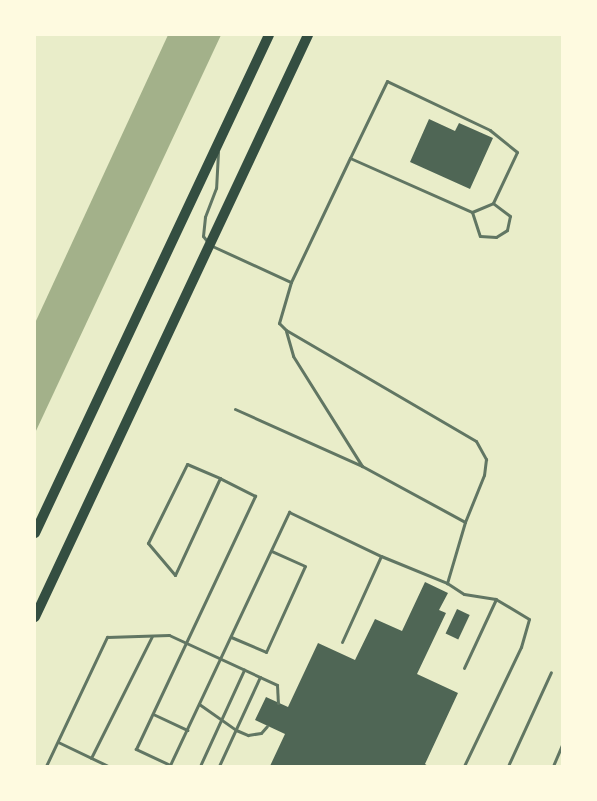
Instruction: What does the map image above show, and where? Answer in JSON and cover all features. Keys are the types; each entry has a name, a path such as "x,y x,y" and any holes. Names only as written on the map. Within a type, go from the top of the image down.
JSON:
{"highway":[{"path":"35,533 270,35"},
{"path":"35,617 308,35"}],"lane":[{"path":"350,158 472,212 493,203 517,152 490,130 386,81 291,282 279,323 286,330 476,441 486,459 484,475 465,522 447,583"},
{"path":"218,147 216,188 205,217 203,236 210,245 291,282"},
{"path":"472,212 480,236 496,237 507,230 510,216 493,203"},
{"path":"286,330 293,356 362,466"},
{"path":"235,409 362,466 465,522"},
{"path":"220,478 175,576 148,543 187,464 220,478 255,496 136,749 170,766 289,512 381,556 447,583 464,594 496,599 529,619 521,647 464,766"},
{"path":"231,637 266,652 305,566 271,551"},
{"path":"342,642 381,556"},
{"path":"464,668 496,599"},
{"path":"46,766 107,638 169,635 277,685 278,703"},
{"path":"91,758 152,636"},
{"path":"200,766 244,670"},
{"path":"508,766 552,672"},
{"path":"219,766 260,677"},
{"path":"199,704 236,730 255,734 261,733 267,726"},
{"path":"153,714 186,730"},
{"path":"58,742 108,766"},
{"path":"552,766 562,746"}],"shaded area":[{"path":"168,35 221,35 35,433 35,323"}],"building":[{"path":"429,119 455,131 459,123 493,138 470,189 410,162"},
{"path":"425,582 448,593 439,610 446,613 417,674 458,693 425,764 428,766 270,766 285,734 255,720 266,697 288,707 318,643 355,660 375,619 402,631"},
{"path":"457,609 470,615 458,639 446,633"}]}
